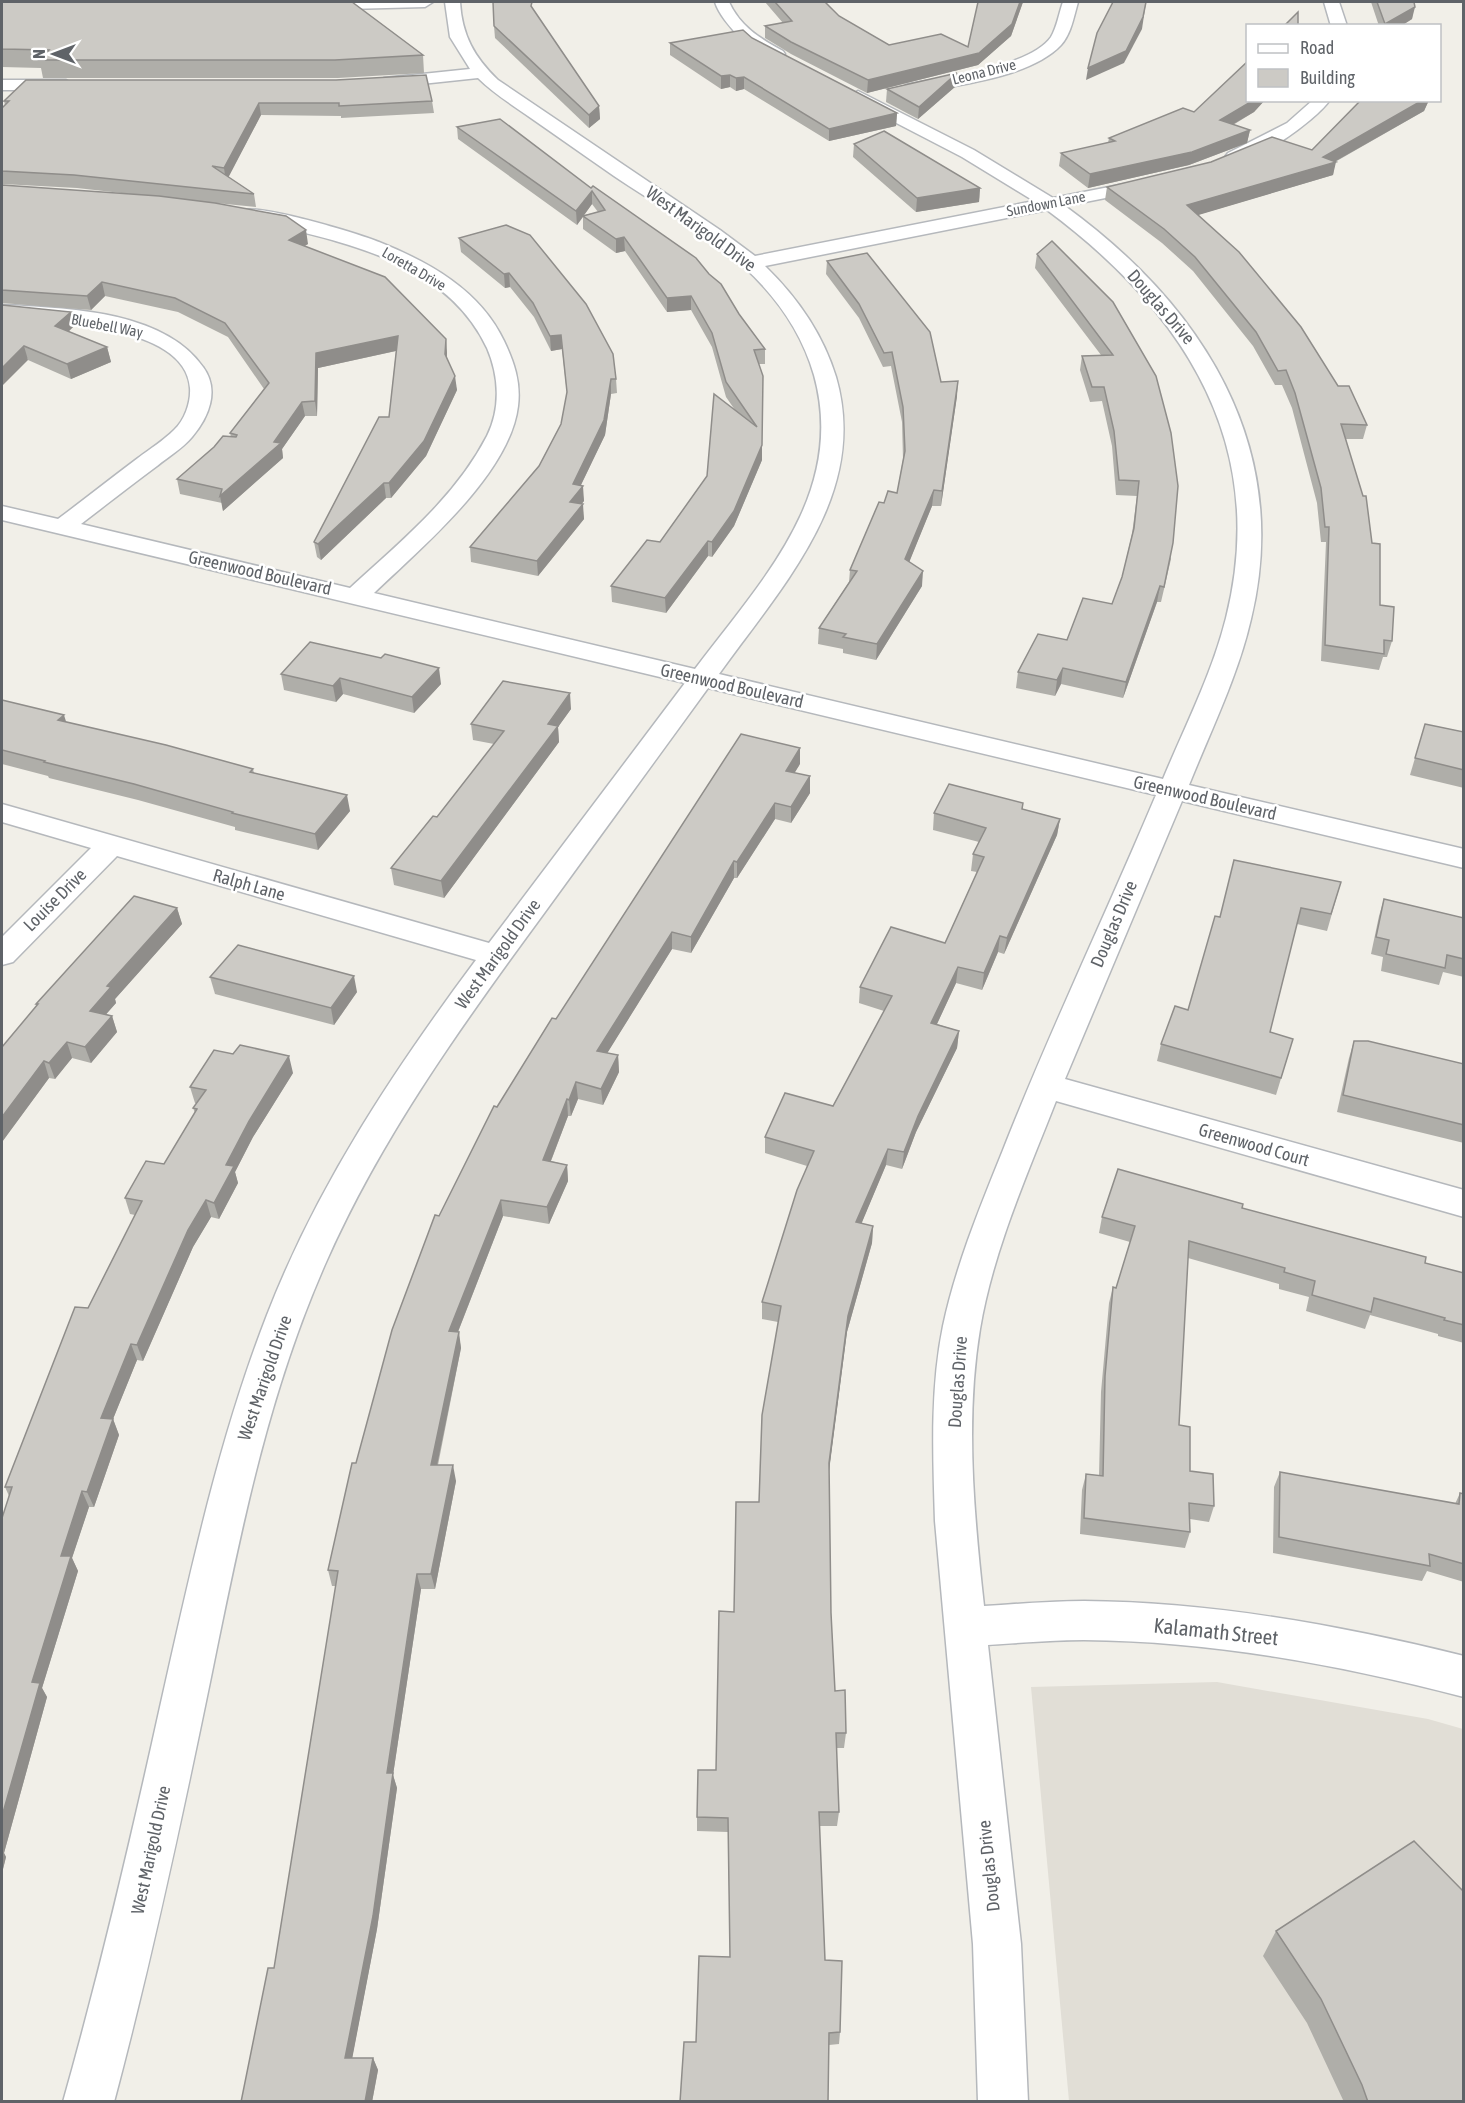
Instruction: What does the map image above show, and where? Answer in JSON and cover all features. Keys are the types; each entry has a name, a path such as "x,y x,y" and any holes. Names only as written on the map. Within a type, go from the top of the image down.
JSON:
{"street":[{"path":"297,5 425,2"},
{"name":"West Marigold Drive","path":"88,2102 140,1899 223,1514 253,1407 308,1260 370,1142 428,1050 791,556 810,521 825,485 833,449 832,411 826,374 802,323 784,297 751,262 558,130 481,73 470,60 455,33 452,2"},
{"path":"722,2 726,14 741,31 759,45 802,67"},
{"name":"Leona Drive","path":"884,96 1003,68 1039,55 1051,46 1063,28 1070,2"},
{"path":"1332,2 1338,24"},
{"path":"362,84 430,80 481,73"},
{"name":"Douglas Drive","path":"833,83 884,96 1049,204 1106,247 1140,280 1173,316 1210,372 1223,399 1240,448 1250,519 1249,550 1242,603 1224,660 1172,790 1045,1086 990,1230 968,1297 956,1360 953,1443 956,1518 997,1947 1004,2102"},
{"path":"2,85 82,85"},
{"path":"1213,164 1259,146 1310,115 1320,102"},
{"name":"Sundown Lane","path":"751,262 1170,178"},
{"name":"Loretta Drive","path":"227,211 317,227 353,238 396,256 425,272 458,295 488,329 500,352 508,384 507,406 499,435 489,454 467,486 441,514 356,596"},
{"name":"Bluebell Way","path":"2,311 90,320 140,330 173,345 186,357 200,379 201,398 192,422 183,434 64,526"},
{"name":"Greenwood Boulevard","path":"2,513 1464,859"},
{"name":"Ralph Lane","path":"2,813 110,846 496,955"},
{"name":"Louise Drive","path":"2,956 110,846"},
{"name":"Greenwood Court","path":"1045,1086 1464,1204"},
{"name":"Kalamath Street","path":"965,1626 1100,1621 1264,1634 1401,1660 1464,1677"}],"shaded area":[{"path":"1217,1682 1428,1719 1463,1729 1463,2101 1069,2101 1031,1687"}],"building":[{"path":"2,2 352,2 423,55 335,60 39,60 49,50 2,49"},
{"path":"493,2 532,2 531,6 599,106 589,115 494,26"},
{"path":"775,2 825,2 839,16 889,45 941,34 968,47 978,2 1020,2 1012,24 979,53 868,80 791,42 765,26 792,21"},
{"path":"1113,2 1146,2 1143,17 1126,51 1088,68 1097,33"},
{"path":"1377,2 1414,2 1415,7 1385,24"},
{"path":"1298,12 1298,24 1286,24"},
{"path":"743,30 752,38 897,113 829,129 744,77 721,76 670,43"},
{"path":"1246,63 1246,102 1251,102 1220,120 1250,130 1192,152 1090,174 1061,153 1115,141 1109,138 1183,108 1194,112"},
{"path":"957,73 919,107 887,89"},
{"path":"426,75 432,101 339,106 339,103 259,103 224,168 212,166 254,194 74,175 2,171 2,108 9,101 4,101 26,80 336,80"},
{"path":"1359,102 1419,102 1323,157 1336,162 1187,205 1239,252 1301,327 1338,386 1349,386 1367,425 1341,424 1363,496 1366,496 1372,543 1380,544 1380,605 1394,607 1392,641 1384,640 1384,654 1325,645 1329,527 1325,527 1321,488 1295,393 1286,370 1278,371 1256,332 1195,257 1164,229 1107,187 1211,162 1272,137 1312,150"},
{"path":"500,119 591,188 593,186 696,258 721,284 739,314 765,349 754,350 763,376 762,445 734,511 712,542 708,541 665,598 611,586 647,540 660,542 707,476 714,394 757,427 726,382 712,333 691,296 667,298 624,237 616,239 583,216 605,210 592,191 576,211 457,127"},
{"path":"884,131 980,188 917,198 854,144"},
{"path":"2,185 159,196 286,216 306,230 289,240 385,277 446,339 445,354 455,376 424,441 389,483 384,483 318,544 314,542 379,417 389,417 398,336 316,353 315,401 302,402 274,442 281,443 220,496 222,489 177,479 214,447 223,436 236,437 237,435 230,433 269,383 225,323 175,298 102,282 87,296 2,290"},
{"path":"506,225 530,235 586,304 613,354 616,379 611,379 604,420 573,484 583,486 570,502 583,504 537,561 470,547 539,466 561,424 567,392 561,335 550,336 533,303 509,273 504,274 459,238"},
{"path":"1052,241 1113,302 1156,376 1171,433 1178,486 1173,543 1164,587 1160,586 1126,682 1063,668 1057,680 1018,672 1038,634 1067,640 1083,598 1112,604 1122,577 1134,528 1139,481 1119,480 1114,431 1104,387 1092,387 1082,356 1113,355 1037,254"},
{"path":"867,253 930,332 941,382 958,381 942,491 934,490 905,559 923,571 877,644 843,637 846,634 819,628 857,571 850,570 879,502 884,503 888,491 897,493 905,451 903,407 892,352 884,353 859,304 827,261"},
{"path":"2,305 71,312 55,326 107,347 67,364 24,346 2,368"},
{"path":"310,642 381,658 385,654 439,668 412,697 340,678 333,686 281,674"},
{"path":"503,681 570,693 548,724 558,726 441,881 391,868 433,816 437,817 504,731 471,724"},
{"path":"2,700 64,715 58,720 166,745 253,769 250,772 347,795 315,834 232,813 134,784 44,762 2,750"},
{"path":"1425,724 1464,732 1464,770 1415,758"},
{"path":"741,734 800,748 786,771 810,776 791,807 775,803 737,862 734,861 691,937 672,932 597,1051 618,1055 601,1089 576,1082 569,1100 567,1099 543,1160 567,1165 547,1207 501,1200 449,1331 459,1332 431,1465 453,1465 431,1574 417,1574 387,1773 393,1773 373,1916 345,2058 373,2058 365,2102 241,2102 268,1968 274,1968 338,1571 328,1570 352,1463 356,1463 392,1330 435,1215 439,1216 494,1106 497,1107 552,1018 556,1019"},
{"path":"949,784 1023,803 1022,809 1060,819 1007,938 1000,936 984,973 958,967 931,1023 959,1031 918,1116 904,1152 888,1149 856,1222 873,1226 848,1316 829,1463 831,1613 835,1691 845,1690 846,1733 836,1733 839,1812 819,1812 825,1960 842,1961 840,2032 829,2033 828,2102 680,2102 684,2042 696,2042 699,1956 730,1957 728,1818 697,1817 698,1770 716,1770 719,1611 734,1612 736,1502 759,1502 762,1415 781,1306 762,1302 797,1190 814,1151 765,1137 785,1093 833,1106 892,996 860,987 891,927 945,943 984,857 973,854 986,828 934,813"},
{"path":"1234,860 1341,882 1331,914 1301,908 1270,1032 1293,1039 1281,1078 1161,1044 1175,1006 1188,1010 1215,916 1220,917"},
{"path":"134,896 177,908 107,986 111,987 90,1011 112,1016 85,1047 67,1042 49,1063 44,1061 2,1117 2,1047 38,1004 36,1004"},
{"path":"1384,899 1464,918 1464,959 1447,955 1445,968 1386,954 1389,940 1376,937"},
{"path":"238,945 354,976 331,1008 210,977"},
{"path":"1354,1041 1368,1041 1464,1064 1464,1125 1343,1095"},
{"path":"240,1045 289,1056 249,1121 226,1165 234,1166 214,1203 206,1200 188,1230 137,1345 131,1344 101,1418 113,1419 87,1492 82,1491 61,1556 71,1556 32,1682 40,1683 2,1816 2,1518 12,1487 5,1487 75,1307 88,1308 142,1201 125,1198 146,1161 164,1164 197,1109 193,1108 206,1090 190,1087 214,1050 233,1054"},
{"path":"1118,1169 1243,1204 1242,1208 1426,1257 1425,1263 1464,1273 1464,1325 1374,1298 1371,1312 1312,1295 1315,1281 1284,1272 1285,1268 1189,1241 1179,1425 1190,1427 1190,1471 1213,1474 1214,1506 1189,1503 1190,1532 1084,1518 1086,1474 1103,1476 1105,1376 1113,1287 1116,1288 1135,1226 1102,1217"},
{"path":"1280,1472 1459,1504 1460,1493 1464,1494 1464,1564 1429,1554 1430,1566 1279,1537"},
{"path":"1414,1841 1464,1892 1464,2102 1368,2102 1321,1999 1276,1931"}]}
